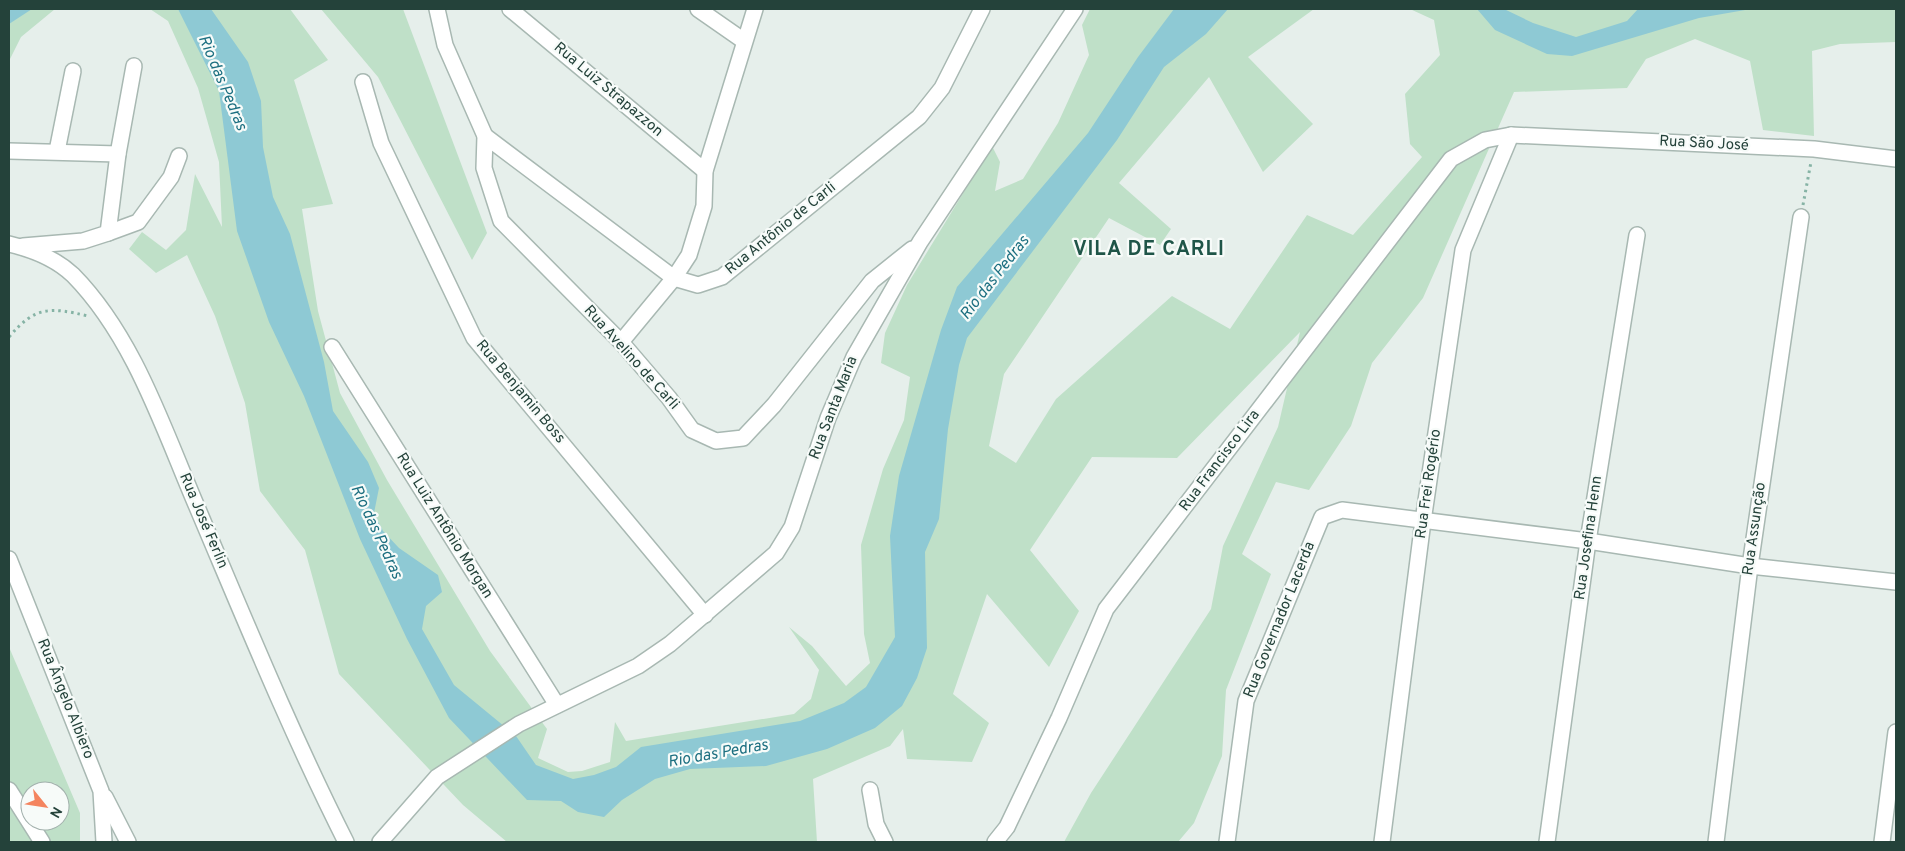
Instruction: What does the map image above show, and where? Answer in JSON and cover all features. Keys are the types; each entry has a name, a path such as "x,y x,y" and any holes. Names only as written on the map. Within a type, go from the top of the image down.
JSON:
{"street":[{"name":"Rua Avelino de Carli","path":"437,9 445,46 485,136 484,168 501,221 621,342 669,398 692,430 716,441 743,438 774,405 872,281 920,242"},
{"name":"Rua Luiz Strapazzon","path":"510,9 705,171"},
{"path":"698,9 744,41"},
{"path":"621,342 674,278 689,254 704,206 705,171 754,9"},
{"name":"Rua Antônio de Carli","path":"485,136 674,278 698,285 722,276 919,117 942,88 982,9"},
{"name":"Rua Santa Maria","path":"380,842 437,777 519,724 638,666 670,644 776,553 792,527 828,418 854,357 920,242 1075,9"},
{"path":"108,233 118,154 134,66"},
{"path":"57,150 73,71"},
{"name":"Rua Benjamin Boss","path":"363,82 381,143 474,338 705,615"},
{"name":"Rua São José","path":"1511,135 1814,149 1896,159"},
{"name":"Rua Frei Rogério","path":"1382,842 1423,521 1464,250 1511,135"},
{"name":"Rua Francisco Lira","path":"995,842 1007,827 1106,609 1451,159 1485,140 1511,135"},
{"path":"9,151 57,150 118,154"},
{"path":"15,245 83,241 138,222 171,177 179,156"},
{"name":"Rua Assunção","path":"1716,842 1750,566 1800,217"},
{"name":"Rua Josefina Henn","path":"1547,842 1588,541 1637,235"},
{"name":"Rua José Ferlin","path":"15,245 50,259 72,274 93,299 122,341 152,401 303,756 346,842"},
{"name":"Rua Luiz Antônio Morgan","path":"332,347 558,705"},
{"name":"Rua Governador Lacerda","path":"1227,842 1246,701 1322,517 1342,510 1423,521"},
{"path":"1423,521 1588,541 1750,566 1896,582"},
{"name":"Rua Ângelo Albiero","path":"9,560 101,791 104,842"},
{"path":"1882,842 1896,732"},
{"path":"9,790 42,842"},
{"path":"870,790 876,824 885,842"},
{"path":"101,791 128,842"}],"path":[{"path":"1800,217 1814,149"},
{"path":"9,337 18,325 38,311 64,310 90,316"}],"green space":[{"path":"9,9 55,9 21,37 9,61"},
{"path":"150,9 290,9 328,60 294,80 333,204 302,209 318,311 340,393 387,480 490,651 547,729 538,758 568,772 582,771 610,762 615,722 626,741 794,714 811,699 819,670 789,627 812,646 846,686 870,663 864,634 861,545 883,469 904,420 910,377 881,363 885,333 907,285 992,146 1000,162 995,191 1023,179 1058,123 1089,55 1082,25 1090,9 1314,9 1248,57 1313,124 1263,172 1209,77 1119,183 1171,229 1160,245 1109,218 1004,374 989,446 1016,463 1056,399 1172,296 1230,329 1307,215 1353,235 1422,157 1410,144 1405,94 1440,55 1434,20 1410,9 1896,9 1896,42 1840,44 1812,51 1814,136 1763,130 1750,61 1695,39 1646,59 1627,88 1514,92 1423,298 1372,363 1351,426 1309,490 1276,482 1242,554 1271,574 1226,690 1222,756 1194,823 1178,842 1064,842 1091,793 1211,609 1223,546 1278,427 1300,332 1177,458 1092,457 1030,550 1079,611 1049,667 987,594 953,694 989,723 972,762 907,759 903,729 890,746 813,779 817,842 507,842 463,805 339,674 305,550 260,491 245,403 215,316 187,255 156,273 129,249 142,232 166,250 186,230 195,174 222,227 219,162 198,88 168,21"},
{"path":"321,9 403,9 487,233 472,260 378,77"},
{"path":"9,647 66,781 20,781 20,831 70,831 70,790 80,813 80,842 9,842"}],"water":[{"path":"9,9 32,9 9,24"},
{"name":"Rio das Pedras","path":"178,9 211,9 248,62 261,101 263,147 273,197 290,234 324,362 333,411 368,462 379,488 374,513 383,531 399,548 438,575 442,592 426,606 422,629 454,685 516,736 536,765 573,779 594,775 616,767 641,747 800,721 844,703 866,687 895,637 890,536 899,476 941,330 957,287 1088,133 1138,57 1174,9 1228,9 1206,34 1164,67 1117,140 967,338 959,365 948,429 939,519 925,552 927,648 917,678 902,706 875,728 827,749 766,766 690,769 655,779 622,800 604,817 578,812 561,801 527,800 449,718 407,639 360,539 304,396 269,322 237,231 219,91"},
{"path":"1477,9 1504,9 1533,23 1576,37 1627,21 1638,9 1751,9 1699,18 1572,56 1547,54 1495,30"}],"district":[{"name":"VILA DE CARLI","path":"1149,250"}]}
